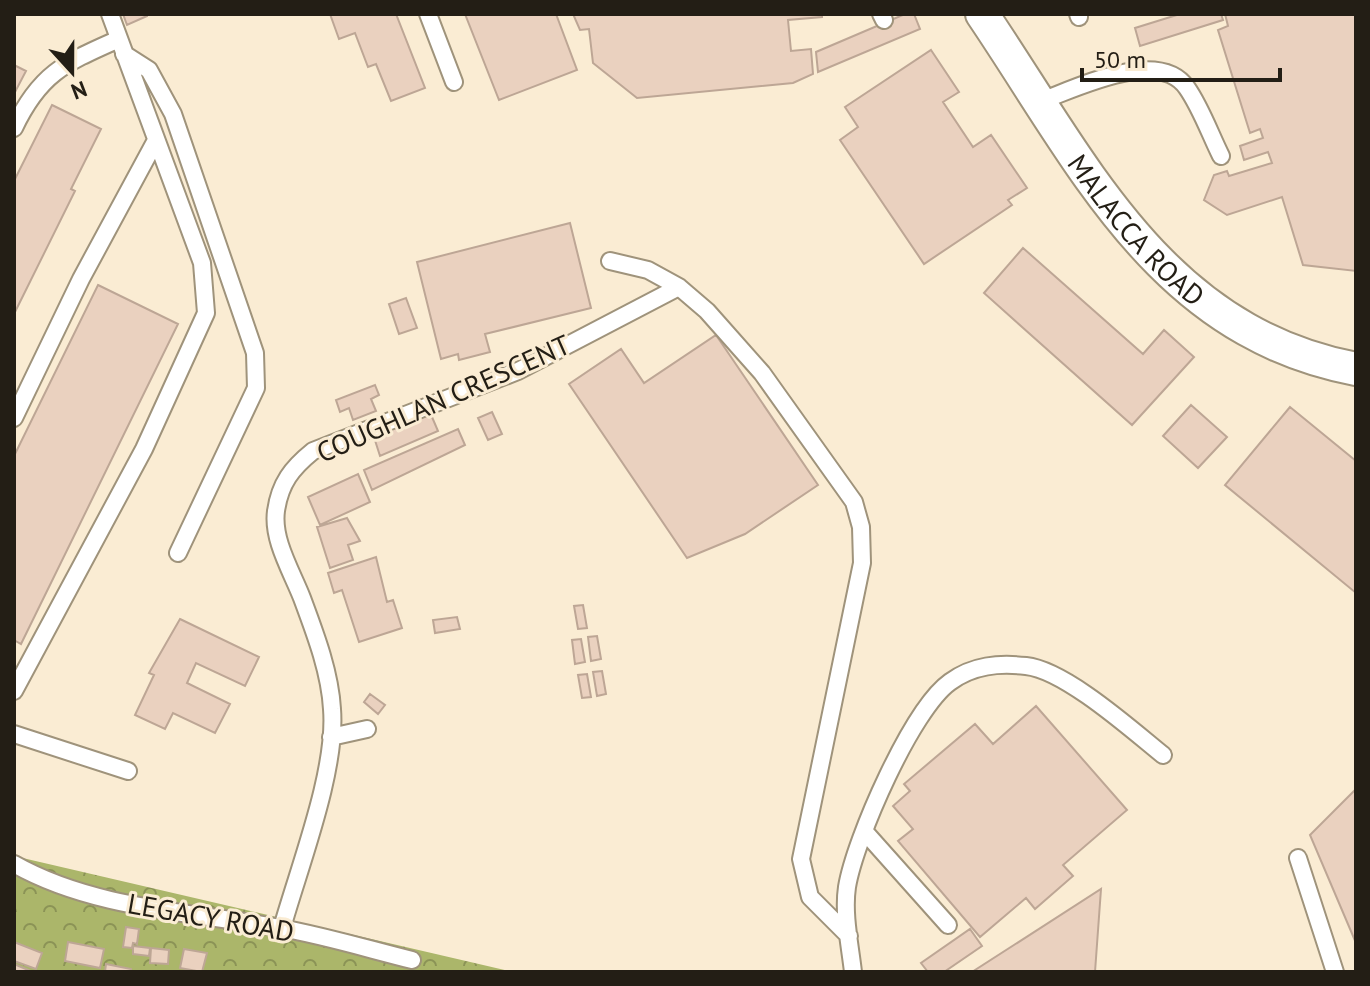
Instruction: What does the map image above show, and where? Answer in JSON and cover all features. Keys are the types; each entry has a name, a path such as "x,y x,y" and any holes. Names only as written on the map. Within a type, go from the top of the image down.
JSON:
{"street":[{"name":"MALACCA ROAD","path":"982,14 1101,196 1143,248 1180,284 1272,342 1309,357 1356,369"}],"lane":[{"path":"14,691 144,449 206,313 202,263 110,14"},
{"path":"428,14 454,82"},
{"path":"14,128 25,105 51,72 122,46"},
{"path":"122,46 149,70 173,114 255,353 256,388 178,553"},
{"path":"1041,101 1111,75 1160,71 1175,77 1187,87 1221,156"},
{"path":"14,418 81,279 155,142"},
{"path":"610,261 648,270 679,287 707,311 762,373 854,502 861,527 862,563 801,859 810,897 849,936"},
{"name":"COUGHLAN CRESCENT","path":"282,928 331,737 332,709 323,664 278,538 276,513 283,482 294,466 313,451 518,371 679,287"},
{"path":"853,972 847,887 865,832 891,770 932,699 949,683 984,665 1029,666 1086,694 1163,755"},
{"path":"331,737 367,729"},
{"path":"14,734 128,771"},
{"path":"865,832 948,925"},
{"path":"1298,858 1335,972"},
{"name":"LEGACY ROAD","path":"14,864 63,885 117,900 282,928 412,960"}],"green space":[{"path":"14,856 513,972 14,972"}],"building":[{"path":"123,14 147,14 147,16 127,25"},
{"path":"330,14 396,14 425,88 391,101 376,64 368,67 355,33 339,39"},
{"path":"465,14 556,14 577,70 499,100"},
{"path":"573,14 822,14 822,17 788,20 791,51 811,49 813,74 793,83 637,98 593,63 589,29 580,30"},
{"path":"905,14 914,14 920,29 818,72 816,52"},
{"path":"1180,14 1221,14 1223,20 1140,46 1135,28"},
{"path":"1225,14 1356,14 1356,271 1303,265 1282,197 1227,215 1204,200 1214,175 1227,171 1229,176 1272,163 1268,152 1244,160 1240,146 1263,138 1260,129 1250,133 1218,30 1228,26"},
{"path":"931,50 959,92 943,102 973,147 991,135 1027,188 1008,200 1012,205 924,264 840,140 858,127 845,107"},
{"path":"14,65 26,71 14,94"},
{"path":"52,105 101,129 71,189 75,191 15,312 14,181"},
{"path":"570,223 591,308 485,334 490,352 459,360 458,354 441,359 417,262"},
{"path":"1023,248 1143,354 1164,330 1194,357 1132,425 984,293"},
{"path":"98,285 178,324 21,644 14,640 14,456"},
{"path":"406,298 417,328 399,334 389,304"},
{"path":"716,335 818,485 745,534 687,558 569,384 621,349 644,383"},
{"path":"375,385 379,395 371,399 376,411 353,420 349,408 340,412 336,400"},
{"path":"1191,405 1227,437 1198,468 1163,436"},
{"path":"1290,407 1356,461 1356,593 1225,485"},
{"path":"429,410 438,431 380,456 373,434"},
{"path":"492,412 502,434 488,440 478,418"},
{"path":"458,429 465,445 372,490 364,470"},
{"path":"358,474 370,502 320,525 308,497"},
{"path":"347,518 360,541 348,545 353,560 330,568 317,527"},
{"path":"376,557 387,602 393,600 402,628 359,642 342,590 334,593 328,573"},
{"path":"583,605 587,628 578,629 574,606"},
{"path":"457,617 460,629 435,633 433,620"},
{"path":"180,619 259,657 245,686 196,663 187,683 230,704 215,733 173,713 165,729 135,715 154,675 149,673"},
{"path":"597,636 601,659 591,661 588,637"},
{"path":"581,639 585,662 575,664 572,640"},
{"path":"602,671 606,694 597,696 593,672"},
{"path":"587,674 591,697 582,698 578,675"},
{"path":"370,694 385,705 378,714 364,702"},
{"path":"1036,706 1127,810 1063,865 1073,876 1035,909 1026,898 980,937 898,841 913,829 893,806 910,791 904,784 975,724 993,744"},
{"path":"1356,789 1356,943 1310,835"},
{"path":"1101,889 1095,972 972,972"},
{"path":"126,927 139,929 137,944 133,943 132,948 123,947"},
{"path":"970,929 982,946 944,972 928,972 921,963"},
{"path":"14,942 42,953 36,969 14,961"},
{"path":"68,942 104,949 100,968 65,961"},
{"path":"133,946 150,948 149,956 133,954"},
{"path":"151,948 169,950 168,964 150,963"},
{"path":"184,949 207,953 202,972 180,968"},
{"path":"14,964 33,972 14,972"},
{"path":"106,964 131,969 131,972 105,972"}]}
